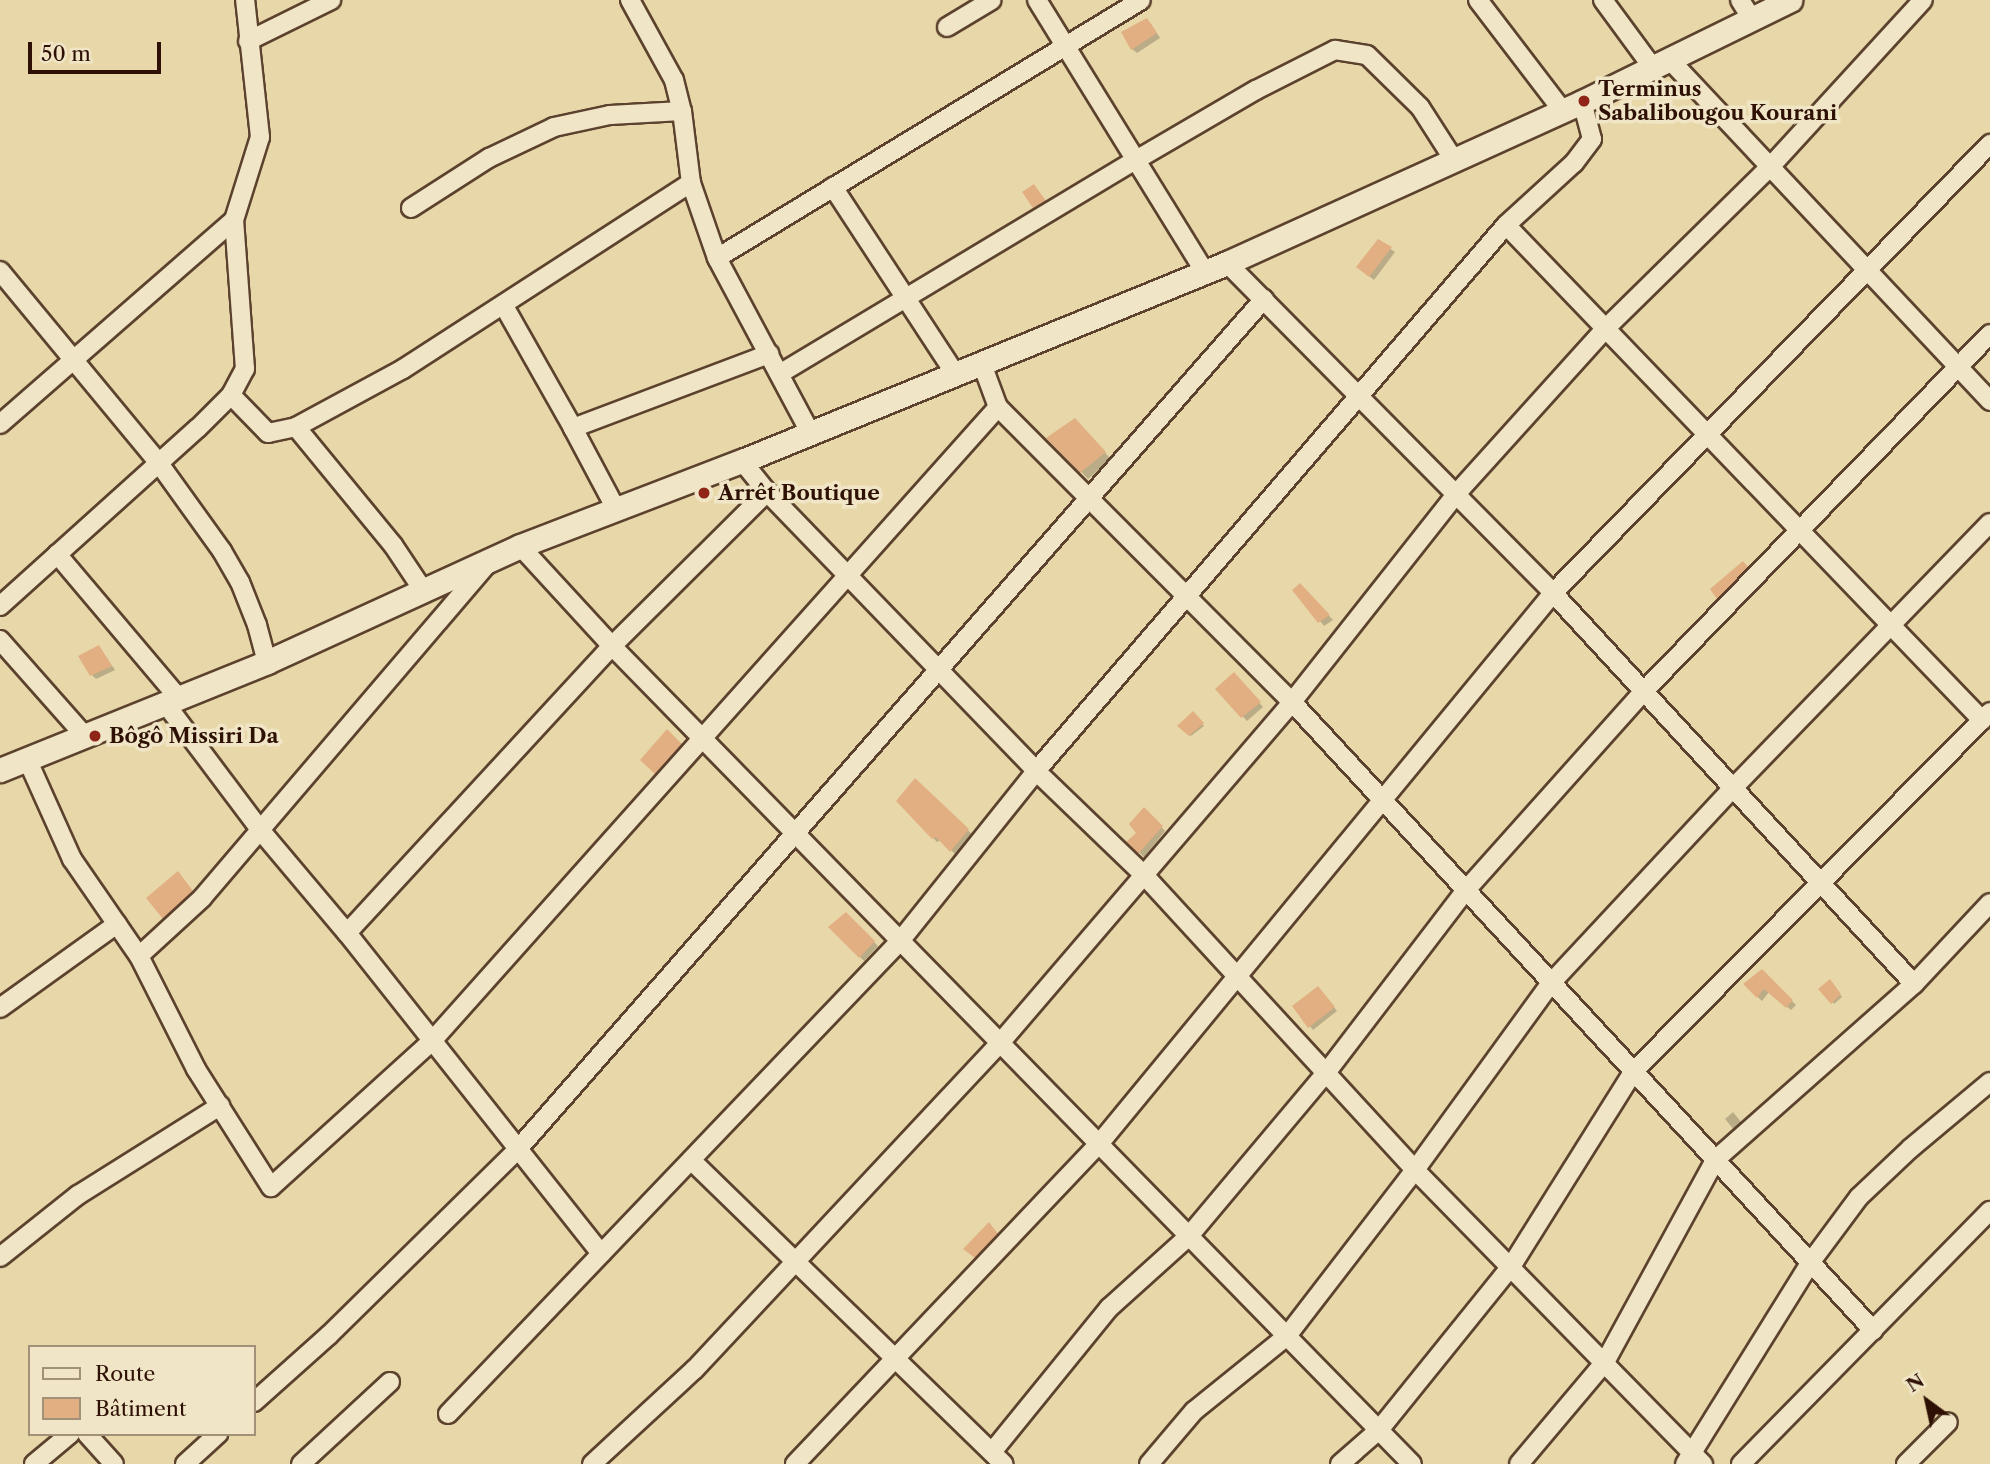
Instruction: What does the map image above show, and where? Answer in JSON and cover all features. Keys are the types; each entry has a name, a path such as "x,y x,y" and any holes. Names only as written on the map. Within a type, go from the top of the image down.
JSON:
{"main road":[{"path":"0,770 267,662 520,546 742,461 1227,263 1661,64 1746,9 1790,0"}],"street":[{"path":"0,606 231,395 245,369 234,220 260,137 245,0"},
{"path":"248,41 331,0"},
{"path":"630,0 674,80 682,110 691,183 717,258 781,373 810,432"},
{"path":"947,27 992,0"},
{"path":"1037,0 1205,272"},
{"path":"717,258 1142,0"},
{"path":"448,1414 900,940 1036,771 1506,225 1574,163 1592,139 1572,107 1478,0"},
{"path":"1603,0 1661,64 1770,167 1990,401"},
{"path":"592,1464 694,1370 1000,1043 1292,702 1457,494 1605,329 1770,167 1923,0"},
{"path":"781,373 1256,90 1335,50 1367,55 1420,107 1454,160"},
{"path":"411,208 489,158 554,127 610,115 682,110"},
{"path":"795,1464 1099,1144 1553,593 1990,144"},
{"path":"231,395 268,433 296,427 403,369 691,183"},
{"path":"833,187 956,375"},
{"path":"0,424 234,220"},
{"path":"1340,1464 1379,1430 1511,1265 1633,1072 1986,716 1891,625 1506,225"},
{"path":"1227,263 1360,394 1553,593 1914,984"},
{"path":"0,271 158,462 222,551 240,582 257,625 267,662"},
{"path":"256,1400 329,1335 518,1149 1264,299"},
{"path":"503,306 616,509"},
{"path":"691,1160 998,1458 1109,1308 1189,1236 1326,1073 1466,890 1644,691 1990,334"},
{"path":"573,428 769,355"},
{"path":"982,364 999,407 1292,702 1873,1330"},
{"path":"27,759 72,859 139,956 196,1069 271,1187 432,1041 999,407"},
{"path":"296,427 385,534 423,590"},
{"path":"742,461 767,492 1036,771 1144,875 1415,1170 1605,1362 1694,1461 1810,1263 1859,1197 1911,1148 1990,1082"},
{"path":"347,933 612,646 767,492"},
{"path":"1149,1464 1194,1412 1287,1336 1415,1170 1551,983 1732,788 1990,523"},
{"path":"520,546 612,646 1412,1464"},
{"path":"57,554 172,700 261,831 347,933 601,1254"},
{"path":"139,956 202,898 492,559"},
{"path":"0,640 85,736"},
{"path":"1519,1464 1605,1362 1715,1160 1914,984 1990,904"},
{"path":"0,1008 117,924"},
{"path":"0,1257 78,1195 220,1106"},
{"path":"1741,1464 1990,1211"},
{"path":"301,1464 390,1382"},
{"path":"1906,1464 1948,1422"},
{"path":"34,1464 68,1436"},
{"path":"89,1436 114,1464"},
{"path":"185,1464 216,1436"}],"building":[{"path":"1147,18 1157,33 1131,50 1121,32"},
{"path":"1034,184 1046,201 1033,208 1022,192"},
{"path":"1378,239 1392,247 1369,277 1356,267"},
{"path":"1075,418 1106,452 1080,473 1046,438"},
{"path":"1743,561 1748,567 1717,599 1710,589"},
{"path":"1300,583 1330,615 1318,623 1292,590"},
{"path":"99,645 112,666 90,676 78,656"},
{"path":"1234,672 1261,702 1241,718 1215,689"},
{"path":"1193,711 1204,723 1189,736 1177,726"},
{"path":"667,729 682,744 655,774 640,760"},
{"path":"915,778 969,829 950,852 936,837 932,839 896,801"},
{"path":"1144,807 1163,826 1138,854 1126,842 1136,833 1129,824"},
{"path":"178,871 193,891 163,919 146,898"},
{"path":"846,912 875,941 859,958 828,927"},
{"path":"1762,969 1793,1000 1786,1008 1764,989 1757,998 1743,984"},
{"path":"1830,979 1841,994 1831,1004 1818,989"},
{"path":"1318,986 1335,1007 1308,1028 1292,1006"},
{"path":"989,1222 998,1234 975,1258 963,1249"}],"place":[{"name":"Terminus Sabalibougou Kourani","path":"1584,101"},
{"name":"Arrêt Boutique","path":"704,493"},
{"name":"Bôgô Missiri Da","path":"95,736"}]}
